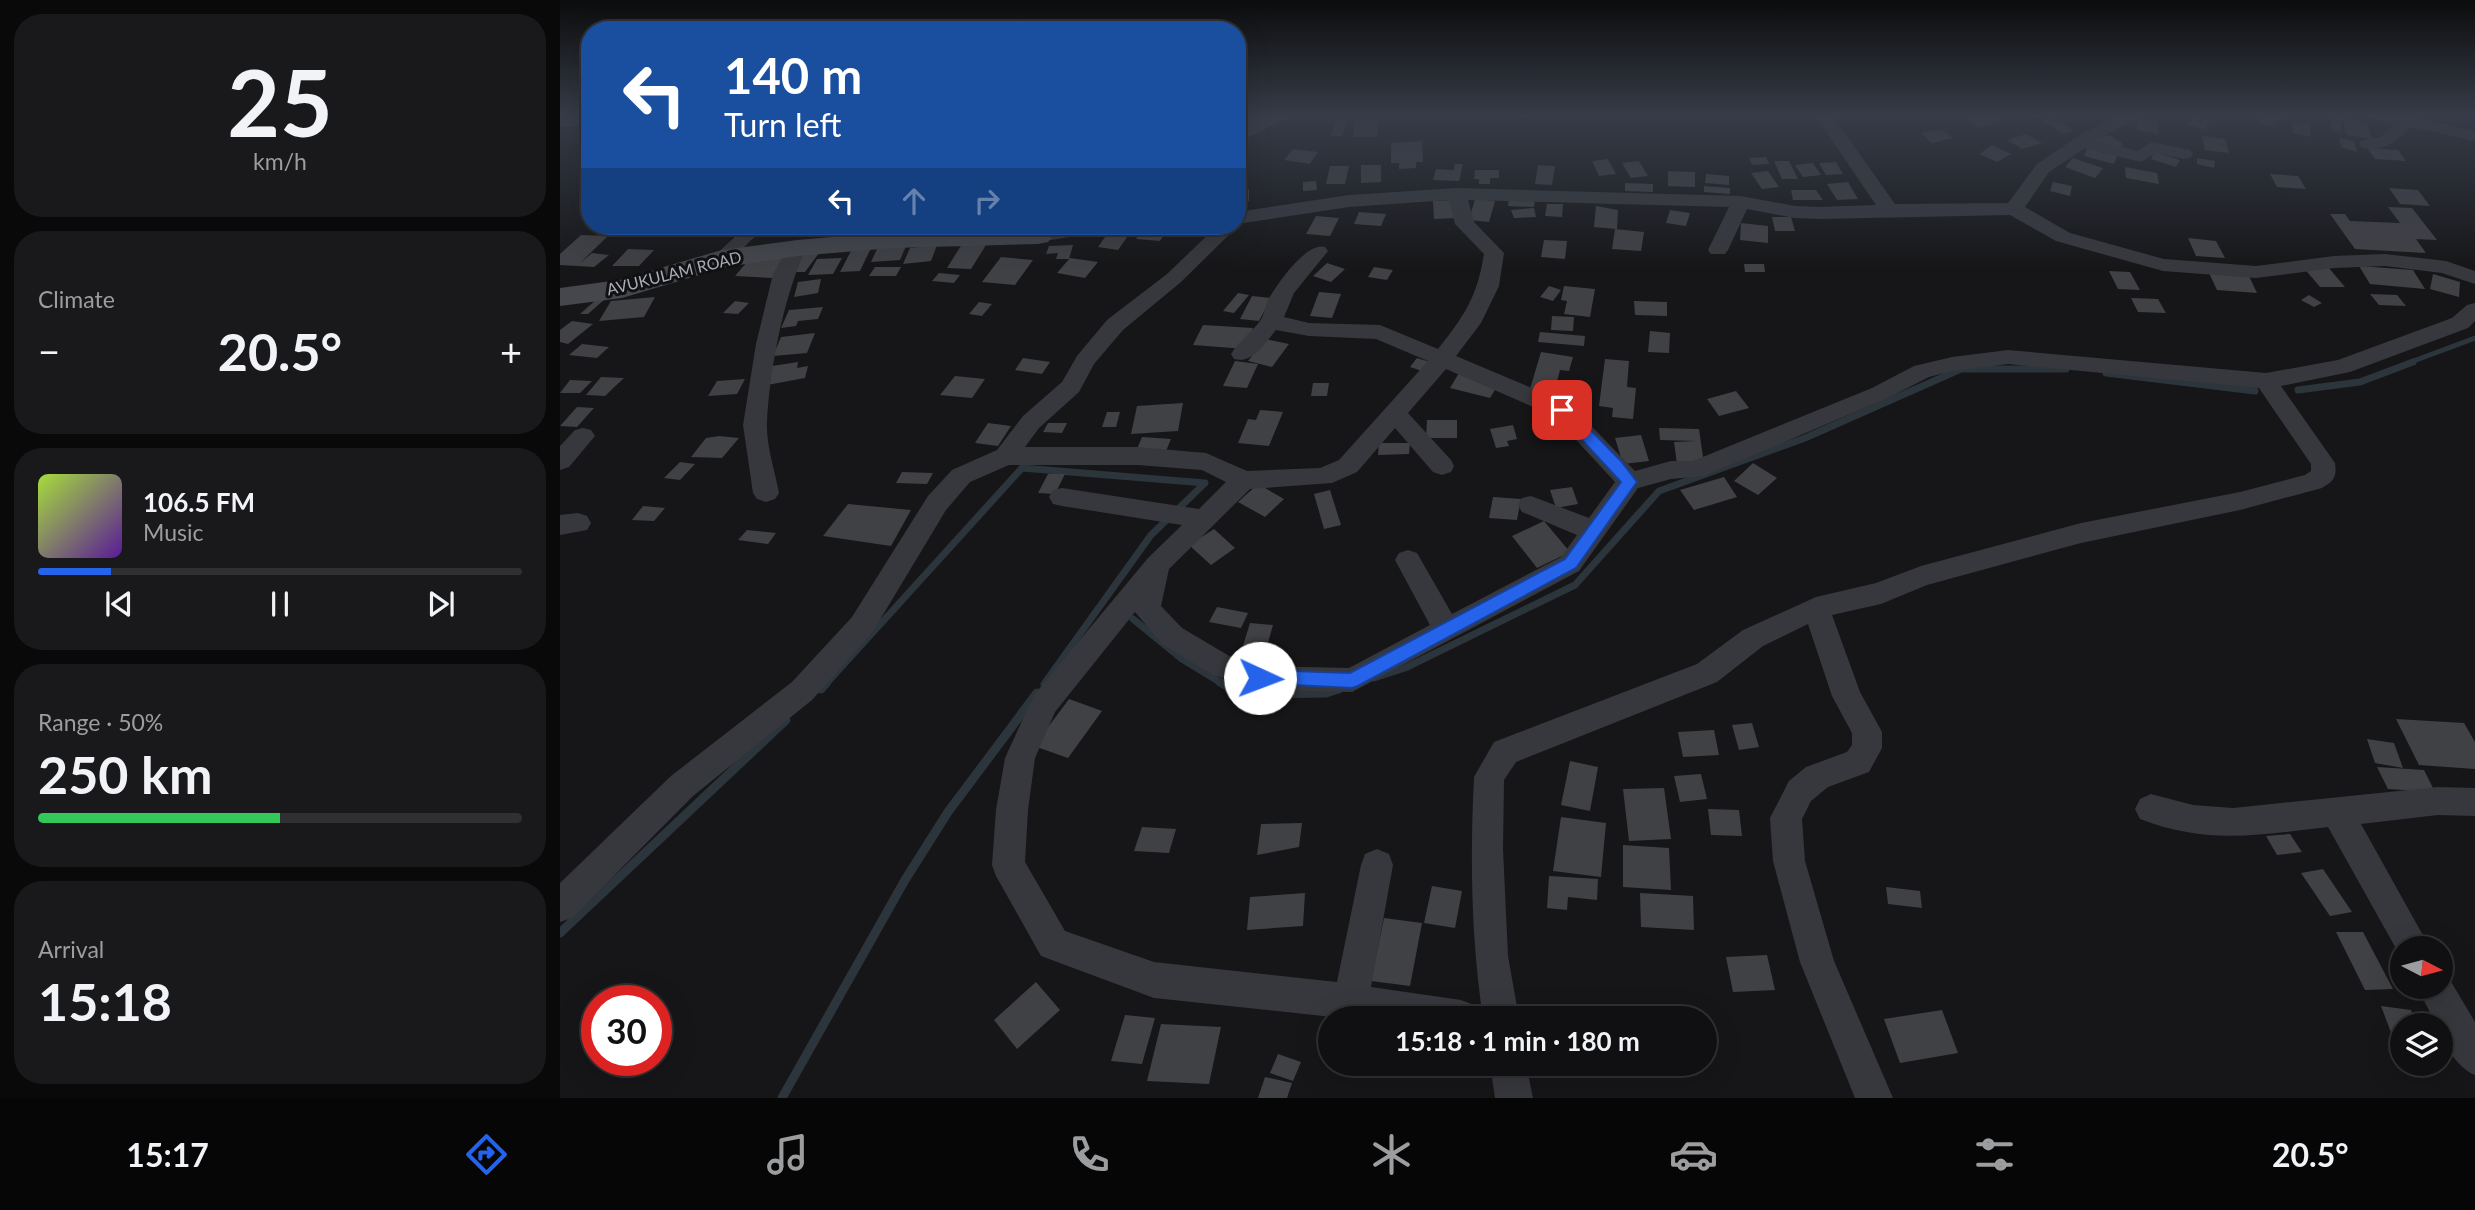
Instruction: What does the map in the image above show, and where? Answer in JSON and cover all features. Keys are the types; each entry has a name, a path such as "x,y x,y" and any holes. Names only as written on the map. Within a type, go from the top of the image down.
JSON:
{"main road":[{"name":"AVUKULAM ROAD","path":"560,297 622,289 722,259 797,248 999,235"}],"street":[{"path":"1859,166 1889,210"},
{"path":"2014,209 2046,166"},
{"path":"1246,217 1349,201 1457,194 1741,202 1796,212 2014,209 2063,236 2163,265 2256,272 2334,262 2385,261 2446,267 2475,278"},
{"path":"563,896 682,786 802,691 862,625 937,503 961,477 1006,456 1138,456 1206,462 1244,480 1323,477 1348,466 1443,358 1470,323 1489,286 1495,261 1494,253 1465,224 1457,194"},
{"path":"1718,250 1741,202"},
{"path":"722,259 746,235"},
{"path":"1006,456 1031,422 1071,387 1085,361 1115,325 1174,278 1219,235"},
{"path":"766,493 755,425 767,344 783,274 797,248"},
{"path":"1242,354 1273,320 1273,313 1288,287 1318,251"},
{"path":"1157,565 1147,609 1172,636 1223,667 1260,678 1352,680 1570,564 1629,482 1671,470 1695,470 1880,393 1922,371 2008,357 2266,381 2342,367 2460,323 2475,310"},
{"path":"1273,320 1296,328 1380,332 1562,410 1629,482"},
{"path":"1499,1006 1491,956 1487,849 1489,777 1505,752 1707,673 1753,638 1816,608 1881,593 1921,576 2081,533 2240,501 2313,482 2324,475 2323,463 2266,381"},
{"path":"1395,413 1442,466"},
{"path":"560,461 583,436"},
{"path":"1244,480 1157,565 1044,704 1020,758 1012,810 1009,864 1053,944 1154,980 1378,1006"},
{"path":"1062,497 1204,519"},
{"path":"1531,505 1594,531"},
{"path":"1408,560 1447,629"},
{"path":"1816,608 1847,696 1867,732 1867,748 1858,762 1817,777 1800,791 1786,818 1789,861 1817,962 1874,1098"},
{"path":"2151,809 2193,820 2233,823 2438,801 2475,802"},
{"path":"2337,813 2406,936"},
{"path":"1351,1002 1377,865"},
{"path":"2442,999 2475,1057"},
{"path":"1510,1076 1514,1098"}],"building":[{"path":"1330,166 1349,166 1345,184 1326,184"},
{"path":"1361,166 1381,166 1381,182 1361,183"},
{"path":"1399,166 1416,166 1416,168 1399,169"},
{"path":"1455,166 1462,166 1459,181 1433,180 1436,169 1454,170"},
{"path":"1538,166 1555,166 1552,185 1535,184"},
{"path":"1594,166 1612,166 1616,174 1599,176"},
{"path":"1624,166 1642,166 1648,176 1631,178"},
{"path":"1776,166 1792,166 1798,179 1782,179"},
{"path":"1796,166 1815,166 1821,175 1803,177"},
{"path":"1821,166 1838,166 1843,174 1826,175"},
{"path":"2098,166 2103,168 2095,178 2065,167"},
{"path":"2125,167 2157,173 2159,184 2126,178"},
{"path":"1475,170 1499,170 1499,178 1490,178 1490,184 1479,184 1479,179 1474,179"},
{"path":"1668,171 1695,172 1695,187 1668,186"},
{"path":"1768,171 1779,187 1762,189 1751,173"},
{"path":"1706,174 1729,176 1729,185 1705,183"},
{"path":"2270,174 2298,176 2306,189 2277,187"},
{"path":"1316,181 1317,190 1303,191 1303,182"},
{"path":"1848,182 1858,199 1837,200 1827,184"},
{"path":"2053,182 2072,186 2070,196 2050,191"},
{"path":"1625,183 1653,184 1653,192 1625,191"},
{"path":"1704,186 1730,188 1730,194 1704,192"},
{"path":"2389,188 2418,190 2430,206 2400,204"},
{"path":"1246,189 1249,189 1249,201 1246,201"},
{"path":"1791,190 1816,190 1823,200 1793,200"},
{"path":"1509,198 1535,199 1534,207 1508,206"},
{"path":"1475,199 1495,201 1489,222 1469,220"},
{"path":"1456,200 1457,218 1434,219 1433,201"},
{"path":"1547,204 1563,204 1562,217 1545,216"},
{"path":"1596,206 1618,210 1617,229 1594,227"},
{"path":"2388,207 2412,208 2437,240 2416,239 2426,253 2355,249 2330,214 2345,214 2350,221 2400,223"},
{"path":"1534,208 1536,217 1514,218 1511,210"},
{"path":"1670,210 1690,213 1686,226 1666,223"},
{"path":"1359,212 1386,214 1381,226 1354,224"},
{"path":"1316,216 1339,218 1330,236 1306,234"},
{"path":"1772,217 1791,217 1795,231 1775,231"},
{"path":"1741,223 1768,226 1768,243 1740,240"},
{"path":"1615,229 1644,232 1641,251 1612,249"},
{"path":"581,235 608,236 579,264 592,253 609,255 594,267 560,265 560,254"},
{"path":"1106,235 1129,235 1118,250 1098,247"},
{"path":"1138,235 1164,235 1160,241 1136,239"},
{"path":"2188,238 2216,241 2225,258 2196,256"},
{"path":"1544,240 1567,241 1565,259 1541,257"},
{"path":"962,244 986,245 971,269 947,268"},
{"path":"937,245 931,261 903,264 910,248"},
{"path":"1073,245 1069,259 1056,259 1058,253 1046,254 1049,246"},
{"path":"906,246 900,260 871,262 878,247"},
{"path":"871,248 860,271 840,272 852,249"},
{"path":"628,249 654,250 639,266 612,266"},
{"path":"802,253 819,253 805,272 788,272"},
{"path":"753,255 789,257 772,278 735,276"},
{"path":"1001,257 1033,260 1015,285 982,282"},
{"path":"842,258 833,274 808,275 817,259"},
{"path":"1070,258 1098,262 1085,278 1057,273"},
{"path":"1327,263 1345,269 1331,282 1313,276"},
{"path":"1744,264 1764,264 1765,272 1745,272"},
{"path":"2359,266 2413,270 2425,289 2370,284"},
{"path":"875,267 901,267 896,276 869,276"},
{"path":"1374,267 1393,270 1387,280 1368,277"},
{"path":"2303,267 2328,267 2345,287 2320,287"},
{"path":"2109,271 2130,272 2140,290 2118,289"},
{"path":"939,273 960,275 954,283 932,281"},
{"path":"2209,273 2249,276 2257,293 2217,290"},
{"path":"2433,274 2460,282 2459,297 2430,289"},
{"path":"821,279 818,293 794,297 798,282"},
{"path":"1549,286 1561,290 1553,301 1540,297"},
{"path":"1564,286 1595,289 1590,317 1564,314 1567,301 1561,300"},
{"path":"1319,292 1341,294 1332,318 1310,316"},
{"path":"1238,293 1249,295 1234,313 1223,311"},
{"path":"2370,294 2397,295 2406,306 2379,305"},
{"path":"2309,295 2322,303 2314,307 2301,300"},
{"path":"1252,296 1271,298 1259,321 1240,319"},
{"path":"655,297 644,317 599,321 611,301"},
{"path":"2131,298 2158,299 2166,313 2138,312"},
{"path":"597,299 604,300 588,314 580,314"},
{"path":"735,301 749,303 738,314 723,313"},
{"path":"1634,301 1667,302 1667,316 1635,315"},
{"path":"979,302 992,304 982,316 969,314"},
{"path":"823,307 818,319 798,321 796,326 781,328 789,310"},
{"path":"1552,316 1574,317 1573,331 1551,330"},
{"path":"572,321 593,324 568,344 560,342 560,330"},
{"path":"1203,325 1253,328 1245,349 1193,345"},
{"path":"1650,331 1670,333 1669,353 1648,352"},
{"path":"1540,332 1585,336 1584,346 1538,342"},
{"path":"815,333 807,353 773,356 781,337"},
{"path":"1265,339 1289,344 1272,367 1248,361"},
{"path":"582,344 609,347 597,358 569,355"},
{"path":"1541,352 1573,357 1569,371 1560,370 1554,393 1530,389"},
{"path":"1023,358 1050,362 1042,374 1015,370"},
{"path":"1417,358 1433,363 1425,372 1410,367"},
{"path":"1605,359 1629,361 1627,387 1636,388 1633,419 1612,417 1613,408 1599,406"},
{"path":"1235,361 1258,364 1247,388 1223,386"},
{"path":"798,362 797,368 808,366 805,378 767,385 772,366"},
{"path":"1459,373 1499,383 1490,398 1450,388"},
{"path":"955,376 985,379 972,398 940,395"},
{"path":"601,377 624,378 605,396 586,395"},
{"path":"745,379 737,394 708,396 717,381"},
{"path":"570,380 592,381 580,393 560,393"},
{"path":"1313,383 1329,383 1327,396 1311,396"},
{"path":"1736,391 1749,408 1719,416 1707,399"},
{"path":"1183,403 1178,431 1131,434 1137,406"},
{"path":"577,407 594,408 577,427 560,426"},
{"path":"1260,410 1283,412 1269,446 1238,443 1248,419 1256,420"},
{"path":"1107,412 1120,412 1116,427 1102,427"},
{"path":"1427,420 1457,420 1457,438 1426,438"},
{"path":"988,423 1011,426 998,446 975,443"},
{"path":"1048,423 1067,423 1062,433 1043,432"},
{"path":"1513,425 1517,439 1507,441 1509,446 1496,448 1490,429"},
{"path":"1659,428 1699,429 1704,464 1677,464 1674,442 1696,441 1660,440"},
{"path":"1641,435 1649,461 1623,464 1615,438"},
{"path":"1142,437 1171,439 1166,451 1137,449"},
{"path":"706,438 739,438 722,458 691,457"},
{"path":"1379,443 1410,443 1409,454 1378,455"},
{"path":"680,462 695,464 680,480 664,478"},
{"path":"1753,463 1777,478 1758,495 1734,481"},
{"path":"902,472 933,473 927,484 896,483"},
{"path":"1048,474 1065,474 1055,494 1038,493"},
{"path":"1724,477 1737,497 1694,510 1680,490"},
{"path":"1258,484 1284,499 1265,517 1238,502"},
{"path":"1572,487 1578,504 1556,508 1550,490"},
{"path":"1330,490 1341,525 1324,529 1314,494"},
{"path":"1493,497 1521,499 1517,520 1489,518"},
{"path":"848,504 911,510 891,546 823,536"},
{"path":"643,506 665,508 654,521 632,520"},
{"path":"1544,521 1570,552 1537,568 1512,536"},
{"path":"1214,529 1235,548 1211,565 1189,545"},
{"path":"747,530 776,533 768,544 738,540"},
{"path":"1217,607 1248,613 1241,628 1209,622"},
{"path":"1250,623 1273,625 1265,653 1241,652"},
{"path":"1069,699 1102,711 1068,758 1034,746"},
{"path":"2396,719 2464,723 2475,742 2475,769 2419,765"},
{"path":"1752,723 1759,747 1739,750 1732,725"},
{"path":"1714,730 1719,755 1683,757 1678,732"},
{"path":"2367,739 2394,743 2403,768 2375,763"},
{"path":"1570,761 1598,767 1590,811 1561,805"},
{"path":"2377,767 2424,770 2435,792 2388,789"},
{"path":"1701,774 1707,799 1680,802 1674,776"},
{"path":"1664,788 1671,839 1629,841 1623,789"},
{"path":"1708,809 1739,810 1742,836 1711,835"},
{"path":"1561,817 1606,823 1601,877 1553,871"},
{"path":"1302,823 1299,847 1257,855 1261,824"},
{"path":"1142,827 1176,829 1169,853 1134,851"},
{"path":"2290,834 2302,852 2277,855 2266,836"},
{"path":"1623,845 1669,848 1671,890 1623,887"},
{"path":"2323,869 2352,912 2330,916 2301,873"},
{"path":"1549,876 1598,879 1597,900 1568,897 1567,910 1547,908"},
{"path":"1432,886 1462,891 1455,928 1424,923"},
{"path":"1886,887 1920,891 1922,908 1888,904"},
{"path":"1305,893 1303,926 1247,930 1250,897"},
{"path":"1640,893 1693,896 1694,930 1641,927"},
{"path":"1384,918 1422,923 1410,986 1371,981"},
{"path":"2336,932 2363,932 2390,983 2390,989 2365,990"},
{"path":"1767,955 1775,990 1733,992 1726,957"},
{"path":"1036,982 1060,1010 1017,1049 994,1020"},
{"path":"2381,1006 2411,1010 2412,1013 2390,1013 2390,1030"},
{"path":"1942,1010 1958,1053 1900,1063 1884,1019"},
{"path":"1125,1015 1155,1018 1142,1064 1111,1061"},
{"path":"1161,1024 1221,1027 1209,1084 1147,1081"},
{"path":"1278,1054 1301,1062 1293,1081 1270,1073"},
{"path":"1265,1077 1292,1083 1287,1098 1258,1098"}],"waterway":[{"path":"2408,363 2475,338"},
{"path":"2298,390 2360,382 2413,362"},
{"path":"1374,678 1405,668 1575,585 1659,491 1805,438 1961,369 2066,369"},
{"path":"2106,373 2255,391"},
{"path":"826,684 1022,468 1205,483 1151,535 1044,684"},
{"path":"1133,619 1182,659 1223,684"},
{"path":"821,689 827,682"},
{"path":"1220,682 1240,694 1326,693 1339,689"},
{"path":"782,1098 905,880 948,812 1037,693"},
{"path":"560,933 786,720"}],"route":[{"path":"1260,678 1352,680 1570,564 1629,482 1562,410"}]}
